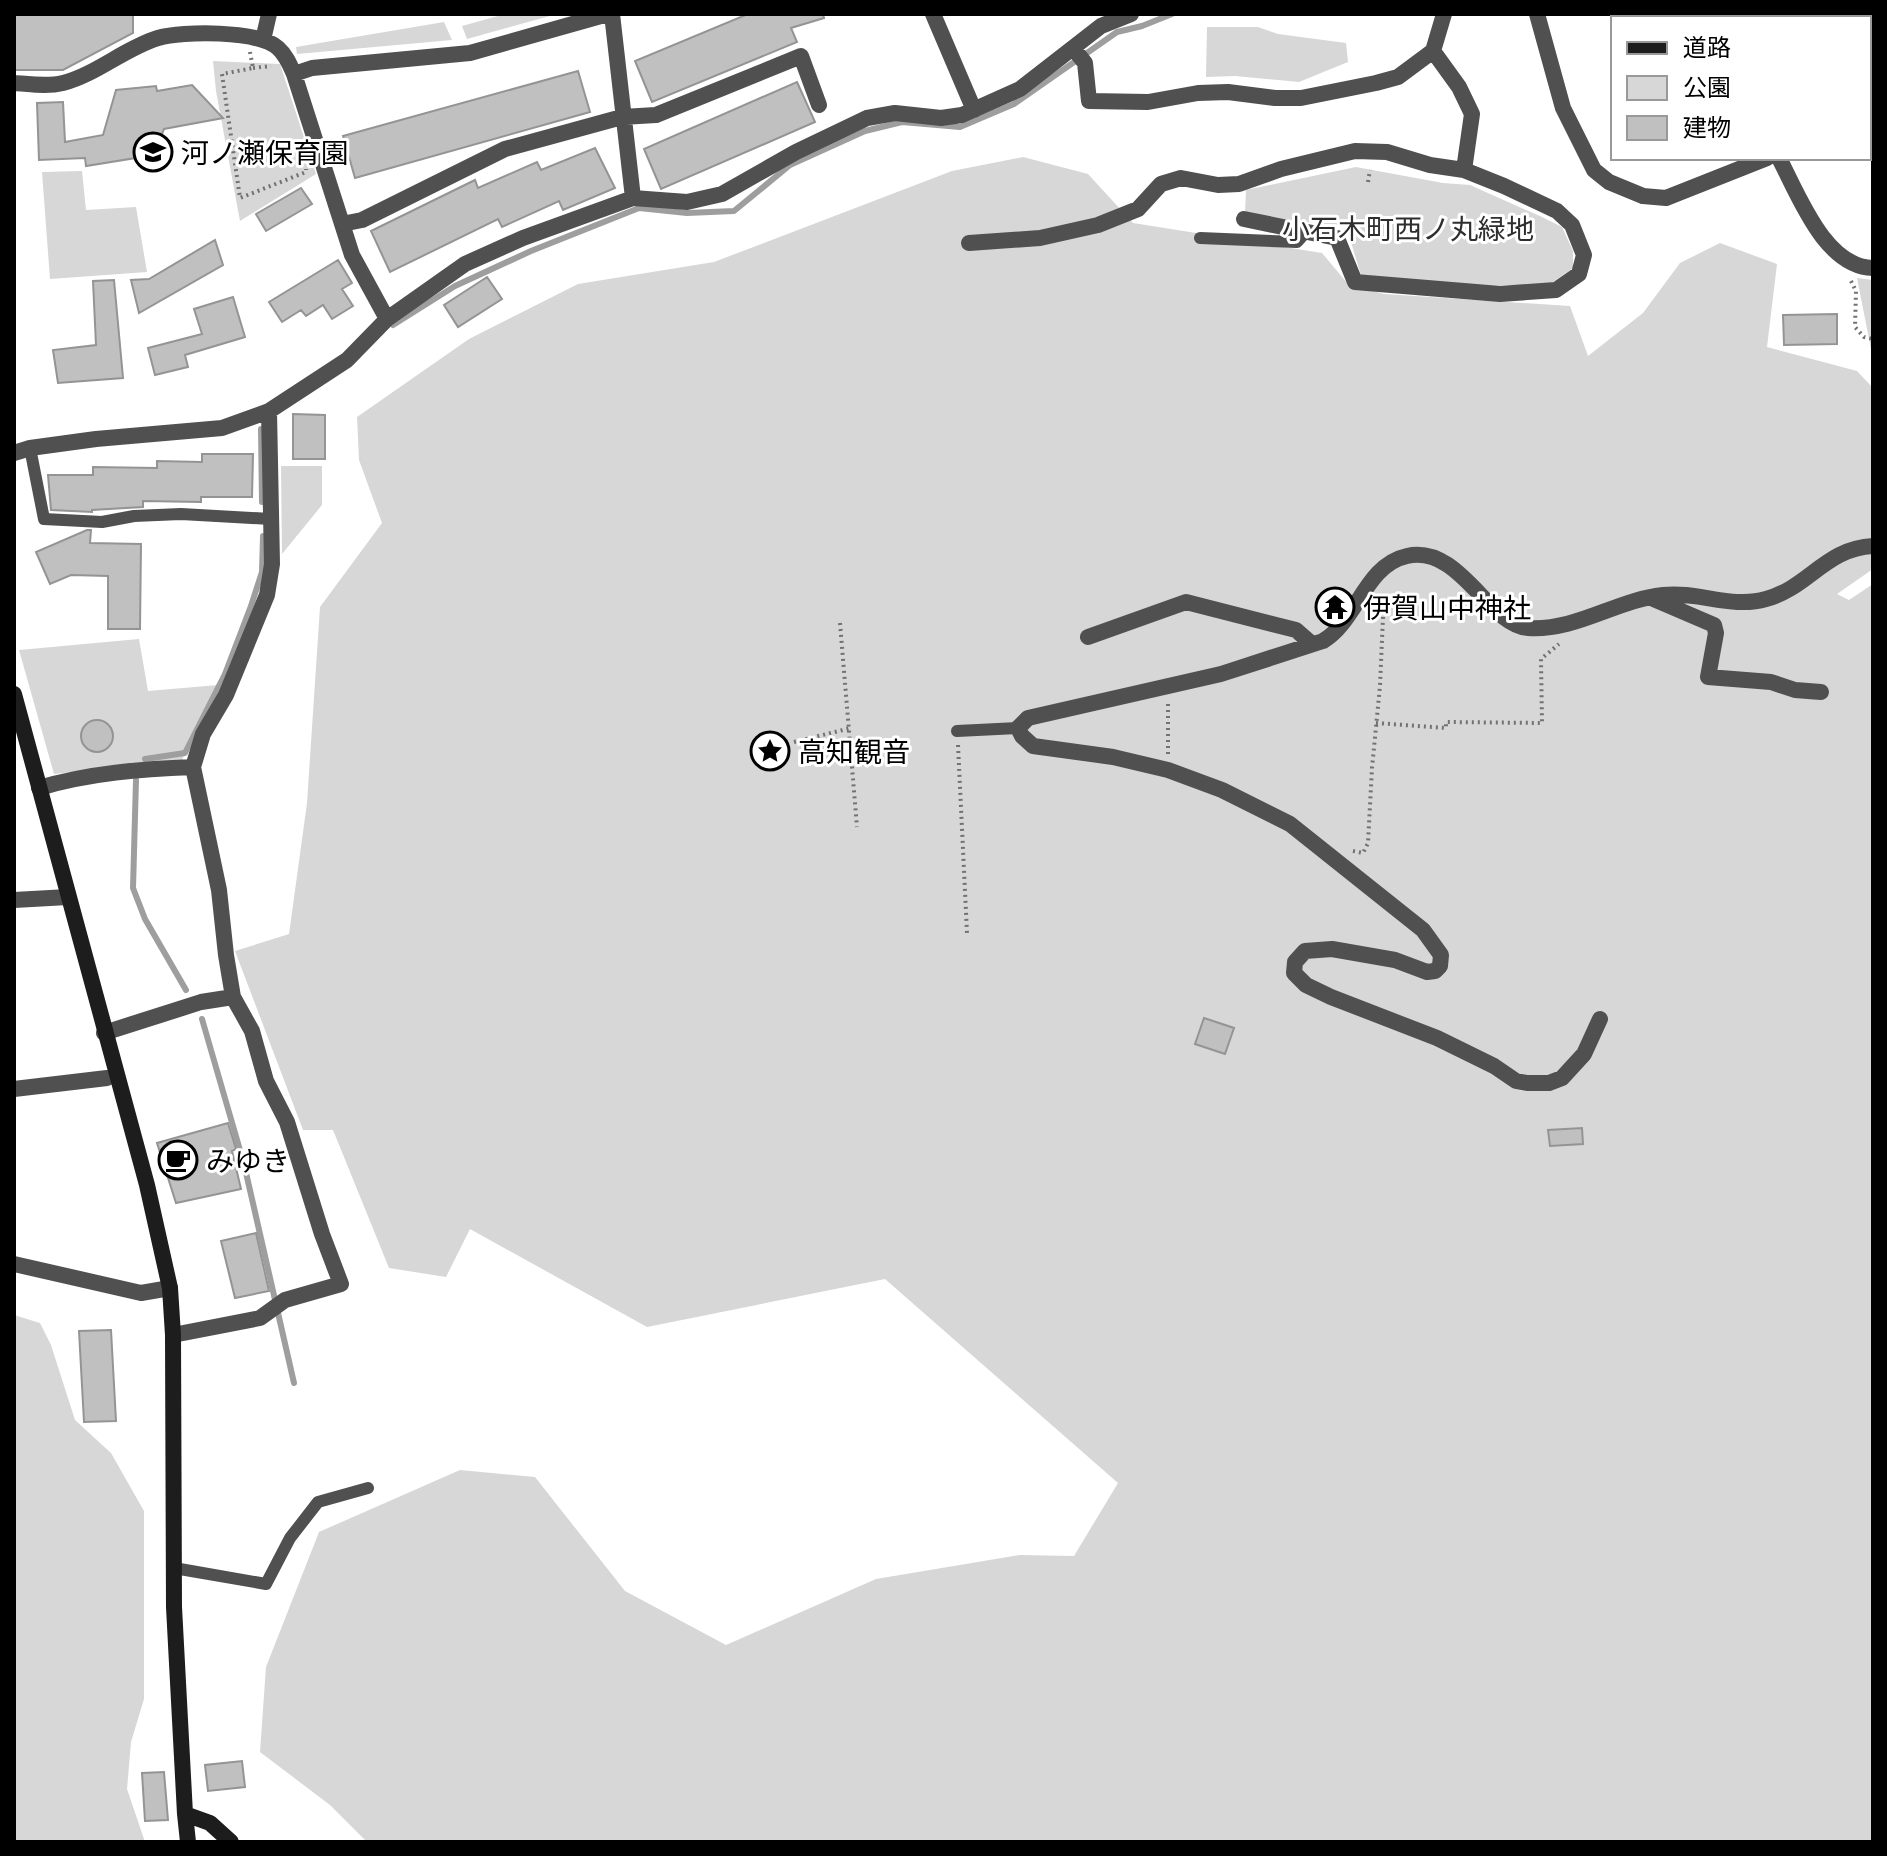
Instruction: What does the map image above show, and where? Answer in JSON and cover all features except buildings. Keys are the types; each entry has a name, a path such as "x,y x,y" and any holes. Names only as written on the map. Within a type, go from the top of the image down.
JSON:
{"street":[{"path":"256,39 269,14"},
{"path":"294,74 312,68 470,53 610,14 633,198"},
{"path":"933,14 974,110"},
{"path":"22,450 222,428 269,411 347,360 387,319 465,264 523,238 633,198 687,202 722,194 796,152 867,118 895,113 941,118 962,115 1020,89 1080,55 1101,26 1131,14"},
{"path":"1080,55 1089,101 1148,102 1198,93 1228,92 1301,98 1398,77 1433,51 1444,14"},
{"path":"1537,14 1563,108 1594,170 1609,182 1643,196 1666,198 1762,160"},
{"path":"14,83 42,85 66,82 156,39 183,33 256,39 278,47 294,74 352,255 387,319"},
{"path":"1433,51 1459,87 1472,114 1464,170"},
{"path":"342,224 362,220 505,149 622,117 656,115 801,56 819,105"},
{"path":"969,243 1040,238 1098,225 1138,209 1161,184 1181,178 1218,185 1239,184 1281,169 1355,151 1387,152 1430,165 1464,170 1557,211 1572,225 1584,255 1579,274 1556,290 1500,294 1355,282 1337,238 1244,219"},
{"path":"1780,160 1824,240 1856,268 1873,268"},
{"path":"173,1335 260,1318 285,1300 341,1284 287,1122 266,1081 252,1031 233,997 219,890 193,767 203,734 226,695 267,595 272,564 269,411"},
{"path":"1600,1019 1584,1054 1562,1078 1549,1083 1527,1083 1516,1081 1494,1066 1437,1038 1306,985 1297,978 1294,967 1298,957 1313,949 1332,949 1395,960 1427,972 1435,971 1441,962 1434,944 1423,930 1387,904 1299,829 1168,770 1113,757 1033,746 1018,728 1028,718 1221,674 1312,644 1330,636 1385,568 1403,557 1423,556 1452,569 1471,582 1503,617 1520,627 1554,628 1650,597 1699,595 1737,602 1765,599 1785,592 1836,555 1862,546 1873,546"},
{"path":"1650,597 1714,625 1716,633 1708,677 1771,682 1795,690 1821,692"},
{"path":"1088,637 1186,602 1296,630 1312,644"},
{"path":"14,694 147,1185 170,1288 174,1568 188,1842"},
{"path":"39,788 56,782 135,769 193,767"},
{"path":"14,900 68,897"},
{"path":"104,1033 201,1002 233,997"},
{"path":"14,1089 107,1078"},
{"path":"14,1264 141,1293 170,1288"},
{"path":"185,1814 210,1823 231,1842"}],"lane":[{"path":"1200,238 1297,242 1306,232"},
{"path":"22,450 44,519 102,522 134,516 181,514 270,519"},
{"path":"957,731 1018,728"},
{"path":"174,1568 266,1584 290,1538 318,1502 368,1488"}],"path":[{"path":"253,68 256,39"},
{"path":"276,65 222,74 240,198 306,172 302,156"},
{"path":"1849,279 1856,291 1855,327 1864,337 1873,339"},
{"path":"1317,844 1329,843 1359,853 1367,849 1380,686 1385,568"},
{"path":"840,623 857,827"},
{"path":"1376,723 1446,728 1446,722 1542,723 1541,659 1568,635 1568,625"},
{"path":"1168,685 1168,770"},
{"path":"794,742 850,729"},
{"path":"957,731 967,933"}],"green space":[{"path":"505,14 557,14 467,39 462,26"},
{"path":"444,22 452,40 297,54 296,47"},
{"path":"1207,27 1258,27 1278,34 1346,43 1348,62 1299,82 1235,76 1206,77"},
{"path":"213,61 280,64 316,174 240,221 216,91"},
{"path":"1023,157 1088,174 1133,223 1322,253 1348,284 1384,294 1570,306 1588,356 1643,313 1680,263 1720,243 1777,264 1767,347 1857,371 1873,388 1873,569 1837,594 1849,600 1873,584 1873,1842 367,1842 330,1805 260,1752 266,1667 319,1532 460,1470 535,1477 625,1591 726,1645 876,1579 1020,1555 1074,1556 1118,1483 885,1279 647,1327 470,1229 446,1277 389,1268 333,1130 303,1130 235,951 289,934 307,803 320,607 382,523 359,460 357,417 469,339 578,284 714,262 952,171"},
{"name":"小石木町西ノ丸緑地","path":"1356,167 1470,185 1542,217 1562,227 1573,251 1573,268 1550,284 1489,286 1361,275 1346,226 1245,213 1246,190"},
{"path":"82,171 86,210 136,207 147,272 50,279 42,172"},
{"path":"1857,278 1873,280 1873,359"},
{"path":"281,466 322,466 322,505 282,554"},
{"path":"139,639 148,691 218,685 182,760 54,774 19,650"},
{"path":"14,1315 40,1323 51,1345 75,1420 111,1453 144,1511 144,1699 131,1742 127,1789 145,1842 14,1842"}],"waterway":[{"path":"393,325 455,286 531,251 639,208 687,213 734,211 790,165 865,131 902,122 960,127 1014,104 1117,32 1172,14"},
{"path":"261,429 262,502"},
{"path":"145,759 185,753 225,674 251,606 262,572 263,536"},
{"path":"136,780 133,888 145,919 186,990"},
{"path":"202,1019 244,1164 294,1383"}],"place":[{"name":"河ノ瀬保育園","path":"153,152"},
{"name":"伊賀山中神社","path":"1335,607"},
{"name":"高知観音","path":"770,751"},
{"name":"みゆき","path":"178,1160"}]}
